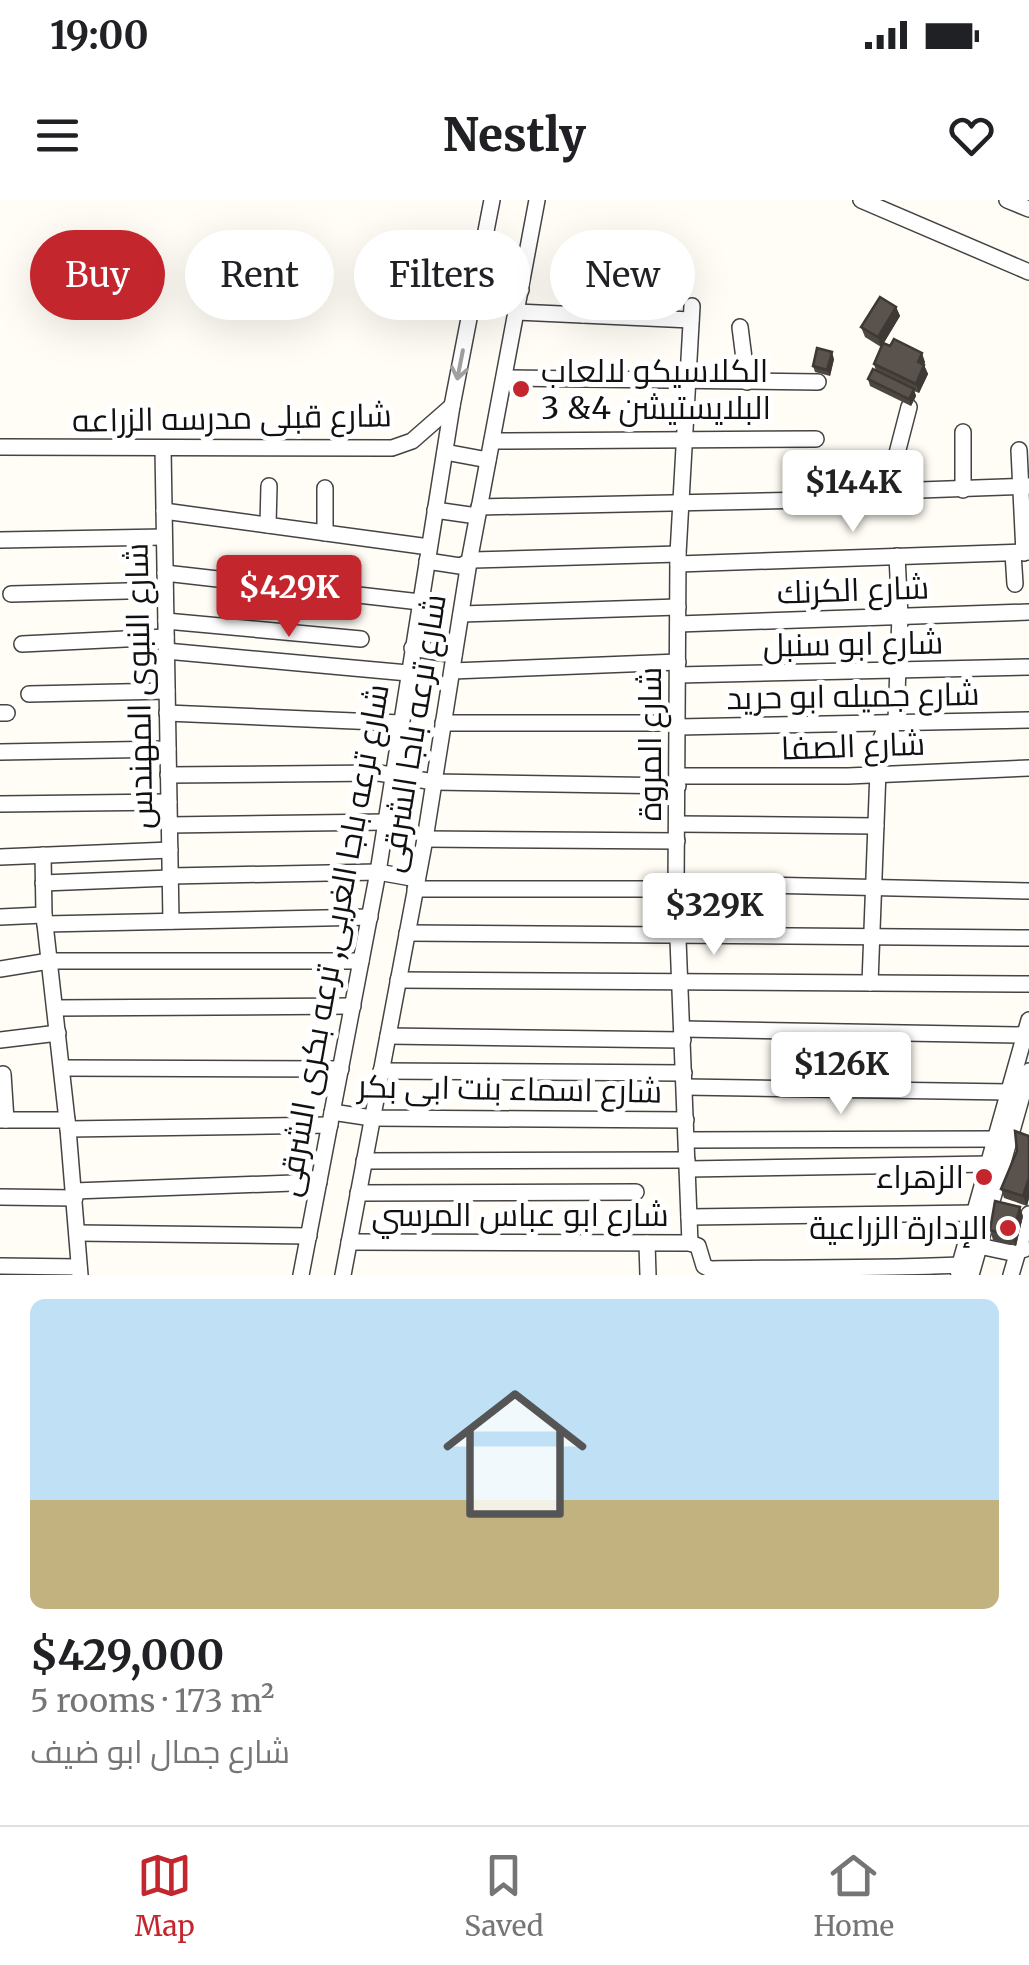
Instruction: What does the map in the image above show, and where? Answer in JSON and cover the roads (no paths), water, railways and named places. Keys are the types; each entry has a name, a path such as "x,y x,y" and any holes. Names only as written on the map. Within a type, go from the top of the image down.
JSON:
{"street":[{"name":"شارع ترعه باجا الغربى, ترعه بكرى الشرقى","path":"486,230 492,200"},
{"name":"شارع ترعه باجا الشرقى","path":"530,237 537,200"},
{"path":"861,200 1028,272 1029,254"},
{"path":"1007,200 1029,209"},
{"name":"شارع ترعه باجا الغربى, ترعه بكرى الشرقى","path":"302,1275 370,918 469,320"},
{"name":"شارع ترعه باجا الشرقى","path":"342,1275 416,884 469,562 515,320"},
{"name":"شارع المروة","path":"690,1243 676,886 678,559 691,320"},
{"path":"740,327 747,382"},
{"path":"504,378 818,382"},
{"name":"شارع قبلى مدرسه الزراعه","path":"0,447 392,448 412,441 452,406"},
{"path":"909,407 890,488 897,492 1025,486"},
{"path":"963,432 964,490"},
{"path":"492,442 816,439"},
{"name":"شارع النبوى المهندس","path":"163,449 171,922"},
{"path":"1015,584 1022,553 1025,486 1019,450"},
{"path":"445,452 488,460"},
{"path":"268,526 269,486"},
{"path":"325,488 326,533"},
{"path":"436,510 810,500"},
{"path":"164,512 326,533 428,554 460,566 469,562 1022,553"},
{"path":"0,540 164,537"},
{"path":"870,982 880,737 894,723 898,670 897,556"},
{"path":"165,573 420,602"},
{"path":"11,594 165,590"},
{"name":"شارع الكرنك","path":"461,614 900,616 1029,612"},
{"path":"166,636 408,673"},
{"path":"22,644 166,636 360,639"},
{"name":"شارع ابو سنبل","path":"412,648 453,663 678,669 1029,666"},
{"path":"28,694 167,690"},
{"path":"167,713 401,723"},
{"name":"شارع جميله ابو حريد","path":"444,723 678,725 1029,720"},
{"path":"0,752 168,749"},
{"name":"شارع الصفا","path":"168,775 379,773 434,782 678,781 1029,768"},
{"path":"0,804 169,802"},
{"path":"170,825 386,822"},
{"path":"424,839 876,826"},
{"path":"0,857 170,850"},
{"path":"0,1266 80,1271 68,1124 44,920 42,855"},
{"path":"43,883 378,872 416,884 1029,890"},
{"path":"0,917 171,922 370,918"},
{"path":"407,933 678,932 1029,938"},
{"path":"0,969 49,961 361,961"},
{"path":"398,980 1029,984"},
{"path":"55,1008 352,1006"},
{"path":"388,1036 683,1035 1027,1027 963,1272"},
{"path":"0,1040 58,1034"},
{"path":"62,1068 340,1068"},
{"path":"381,1071 1010,1092"},
{"path":"993,1168 1021,1133 1029,1071"},
{"path":"3,1074 3,1120"},
{"name":"شارع اسماء بنت ابى بكر","path":"3,1120 68,1124 372,1118 686,1120"},
{"path":"686,1140 996,1138"},
{"path":"364,1161 993,1168"},
{"path":"993,1168 1014,1208 1023,1250 1011,1275"},
{"path":"0,1197 319,1182"},
{"path":"358,1192 636,1192"},
{"path":"963,1272 1014,1208"},
{"path":"689,1217 976,1213"},
{"path":"77,1233 308,1236"},
{"name":"شارع ابو عباس المرسي","path":"349,1242 690,1243"},
{"path":"690,1243 701,1250 707,1268 963,1272"},
{"path":"647,1244 648,1275"},
{"path":"980,1246 1023,1250"}],"place":[{"name":"الكلاسيكو لالعاب البلايستيشن 4& 3","path":"521,389"},
{"name":"الزهراء","path":"984,1177"},
{"name":"الإدارة الزراعية","path":"1008,1228"}]}
